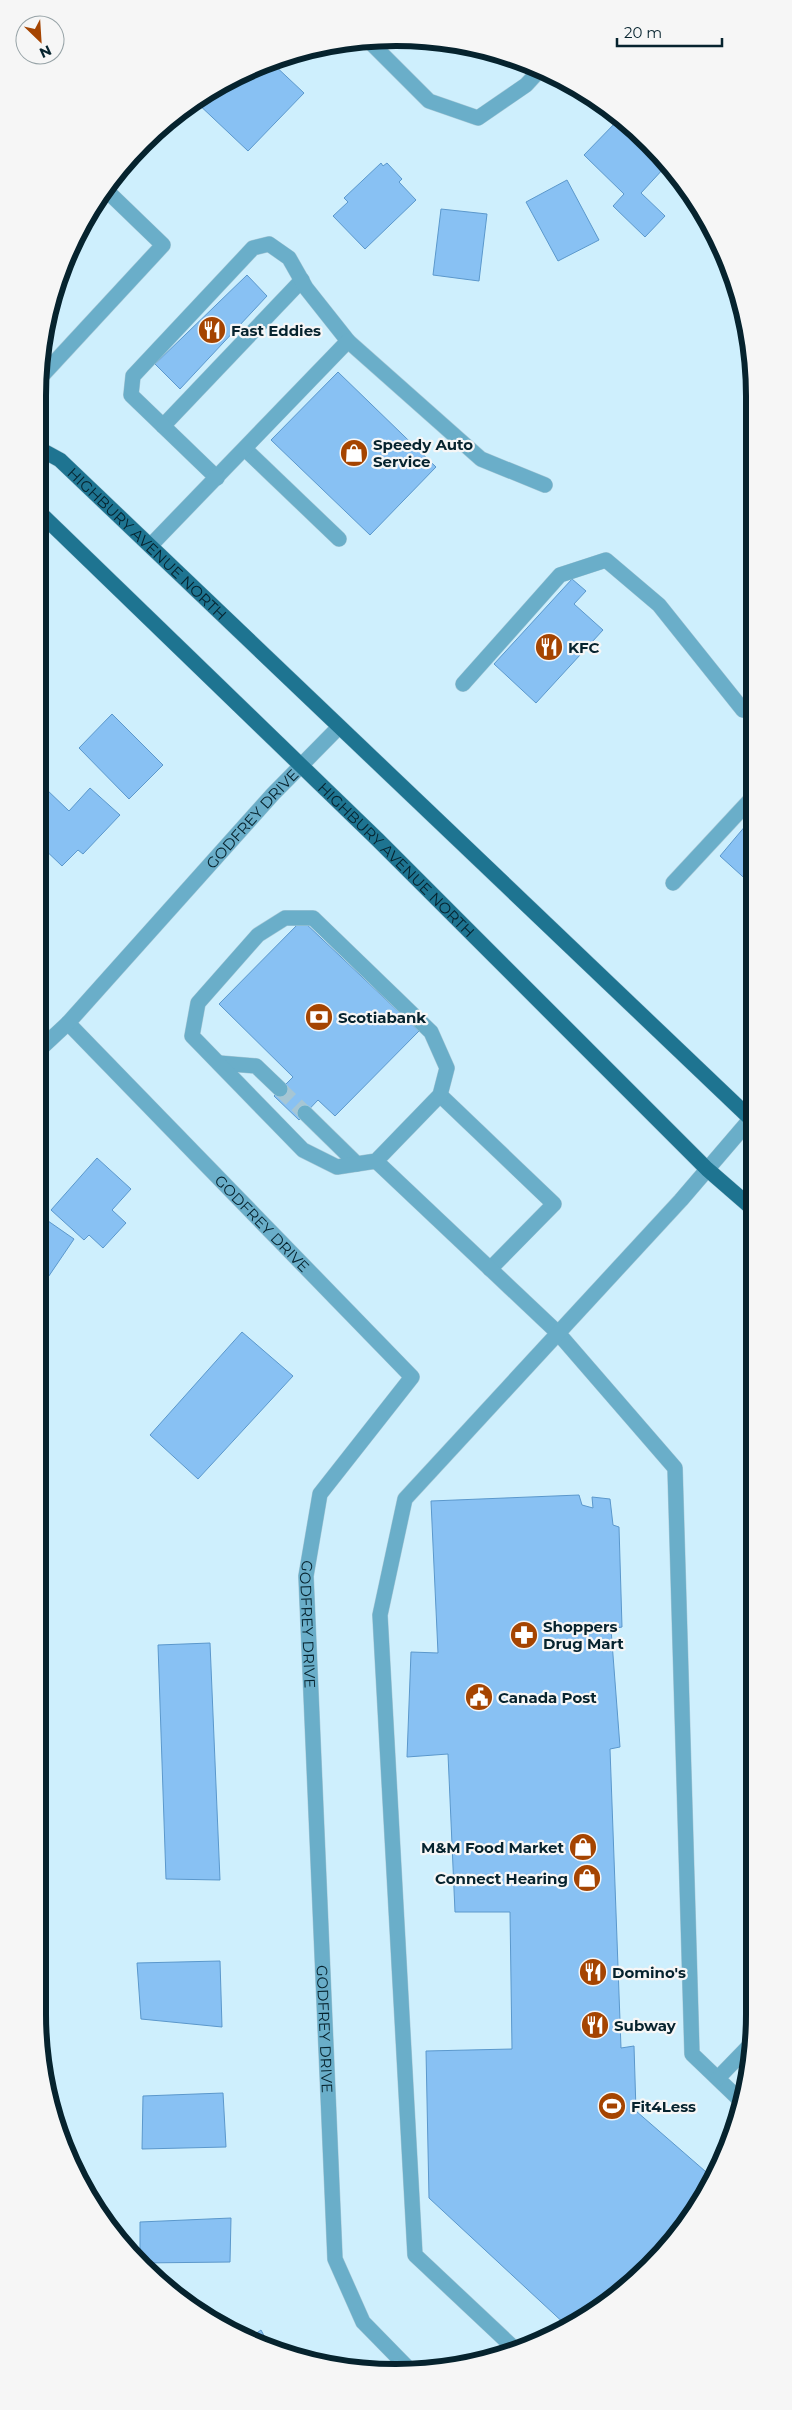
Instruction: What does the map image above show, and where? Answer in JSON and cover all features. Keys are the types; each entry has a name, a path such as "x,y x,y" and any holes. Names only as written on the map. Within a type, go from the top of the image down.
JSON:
{"main road":[{"name":"HIGHBURY AVENUE NORTH","path":"46,452 60,460 151,545 339,727 746,1112"},
{"name":"HIGHBURY AVENUE NORTH","path":"46,519 302,765 707,1169 746,1203"}],"street":[{"path":"375,47 429,101 478,118 526,85 535,75"},
{"path":"47,370 163,245 111,194"},
{"path":"216,478 131,395 132,376 253,248 269,244 289,258 302,280 348,341 481,459 545,485"},
{"path":"163,426 302,280"},
{"path":"151,545 348,341"},
{"path":"245,449 339,539"},
{"path":"463,684 560,575 606,560 659,606 743,710"},
{"name":"GODFREY DRIVE","path":"46,1044 68,1024 273,794 339,727"},
{"path":"673,883 746,804"},
{"path":"285,918 313,918 431,1032 447,1068 440,1095 376,1160 337,1167 303,1150 219,1063 192,1036 198,1003 258,935 285,918"},
{"name":"GODFREY DRIVE","path":"68,1024 412,1378 320,1494 306,1576 335,2259 363,2322 404,2364"},
{"path":"219,1063 256,1066 280,1089"},
{"path":"440,1095 554,1204 490,1269"},
{"path":"305,1113 357,1164"},
{"path":"510,2344 415,2255 380,1615 405,1499 746,1125"},
{"path":"376,1160 558,1333 675,1468 692,2054 736,2096"},
{"path":"718,2078 744,2052"}],"building":[{"path":"277,68 304,93 248,151 200,106 241,82"},
{"path":"615,123 627,133 663,170 641,193 665,216 645,237 613,206 624,194 584,155"},
{"path":"381,163 383,166 387,163 402,179 399,182 416,200 365,249 333,216 348,202 344,198"},
{"path":"567,180 599,240 558,261 526,202"},
{"path":"441,209 487,214 479,281 433,275"},
{"name":"Fast Eddies","path":"247,275 267,296 180,389 155,364"},
{"name":"Speedy Auto Service","path":"338,372 436,467 370,535 271,440"},
{"name":"KFC","path":"572,579 586,591 574,604 603,630 536,703 494,664"},
{"path":"112,714 163,765 129,799 79,748"},
{"path":"90,788 120,815 83,854 78,850 62,866 46,851 46,789 69,811"},
{"path":"746,825 746,880 720,856"},
{"name":"Scotiabank","path":"302,920 419,1031 335,1116 318,1100 299,1120 274,1096 293,1077 219,1004"},
{"path":"97,1158 131,1189 112,1210 126,1223 103,1248 89,1235 84,1240 51,1210"},
{"path":"46,1220 74,1239 46,1280"},
{"path":"242,1332 293,1376 198,1479 150,1435"},
{"path":"579,1495 582,1505 593,1508 592,1497 610,1499 613,1525 619,1527 622,1627 611,1629 620,1747 610,1749 621,2048 634,2046 636,2111 708,2173 687,2208 659,2245 627,2277 590,2305 562,2322 429,2198 426,2051 512,2049 510,1912 455,1912 448,1754 407,1757 411,1652 438,1653 431,1501"},
{"path":"210,1643 220,1880 166,1879 158,1645"},
{"path":"220,1961 222,2027 141,2019 137,1963"},
{"path":"223,2093 226,2147 142,2149 143,2096"},
{"path":"231,2218 230,2262 151,2263 140,2252 140,2222"},
{"path":"261,2330 265,2338 262,2337 255,2334"}],"tunnel":[{"path":"280,1089 305,1113"}],"place":[{"name":"Fast Eddies","path":"212,330"},
{"name":"Speedy Auto Service","path":"354,453"},
{"name":"KFC","path":"549,647"},
{"name":"Scotiabank","path":"319,1017"},
{"name":"Shoppers Drug Mart","path":"524,1635"},
{"name":"Canada Post","path":"479,1697"},
{"name":"M&M Food Market","path":"583,1847"},
{"name":"Connect Hearing","path":"587,1878"},
{"name":"Domino's","path":"593,1972"},
{"name":"Subway","path":"595,2025"},
{"name":"Fit4Less","path":"612,2106"}]}
